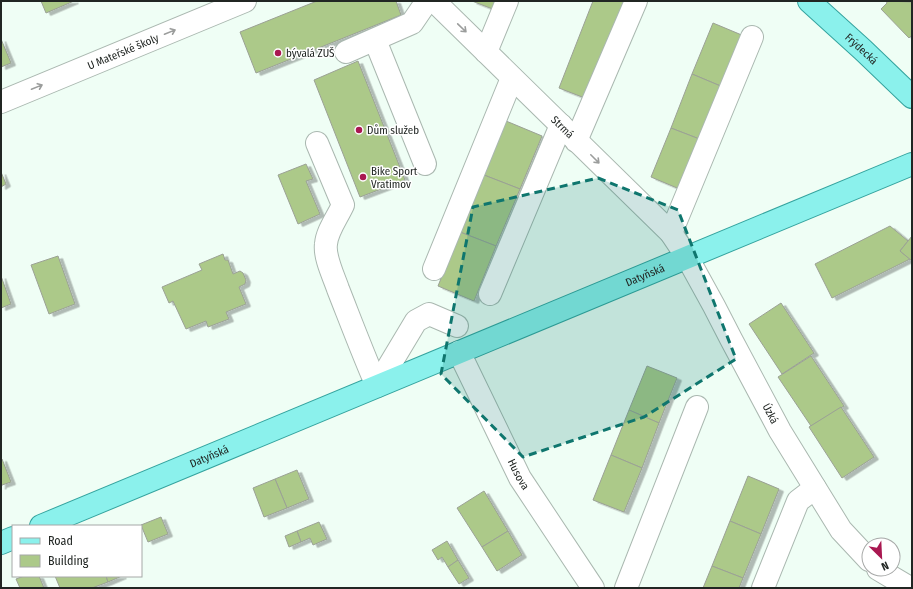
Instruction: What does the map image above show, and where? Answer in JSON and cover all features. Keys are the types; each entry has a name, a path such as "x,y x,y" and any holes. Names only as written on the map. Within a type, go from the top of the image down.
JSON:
{"main road":[{"name":"Frýdecká","path":"809,1 863,50 912,98"},
{"name":"Datyňská","path":"43,525 912,164"},
{"path":"1,543 12,538"}],"street":[{"name":"U Mateřské školy","path":"1,102 245,1"},
{"path":"346,52 412,23 427,1"},
{"name":"Strmá","path":"434,1 671,233 687,257"},
{"path":"486,52 507,1"},
{"path":"576,141 636,1"},
{"path":"671,233 752,37"},
{"path":"375,40 425,164"},
{"path":"434,269 512,78"},
{"path":"490,294 561,125"},
{"path":"317,143 343,205 337,219 328,232 325,246 330,265 360,347 377,386"},
{"name":"Úzká","path":"687,257 780,431 841,530 861,551"},
{"path":"377,386 416,321 429,314 457,326"},
{"name":"Husova","path":"459,352 520,478 593,588"},
{"path":"626,588 697,407"},
{"path":"763,588 798,501 815,488"},
{"path":"891,577 910,588"}],"highlighted area":[{"path":"598,178 678,210 736,359 644,417 523,457 441,374 473,207"}],"building":[{"path":"41,1 74,1 46,13"},
{"name":"bývalá ZUŠ","path":"317,1 396,1 401,15 256,73 240,32"},
{"path":"472,1 502,1 498,11"},
{"path":"593,1 630,1 590,100 559,88"},
{"path":"886,1 912,2 912,35 909,38 881,9 887,3"},
{"path":"713,23 744,36 723,87 692,74"},
{"path":"1,39 11,63 1,67"},
{"name":"Dům služeb","path":"358,61 405,180 360,197 314,80"},
{"path":"692,74 723,87 702,140 671,128"},
{"path":"506,121 542,136 520,189 484,175"},
{"path":"671,128 702,140 682,190 651,177"},
{"path":"306,164 313,179 306,181 320,214 298,224 278,175"},
{"path":"1,172 6,184 1,187"},
{"path":"484,175 520,189 496,246 460,232"},
{"path":"890,226 908,241 900,251 910,259 832,298 815,264"},
{"path":"460,232 496,246 474,301 438,286"},
{"path":"912,236 912,261 900,251"},
{"path":"223,254 225,260 228,260 233,274 240,271 243,273 246,280 245,284 239,287 246,304 226,312 229,319 208,327 206,321 186,329 173,301 169,303 162,287 202,270 199,264"},
{"path":"58,256 75,304 49,314 31,265"},
{"path":"1,276 11,304 1,308"},
{"path":"781,303 814,353 782,374 749,324"},
{"path":"811,356 844,406 811,426 778,377"},
{"path":"647,366 677,378 659,423 629,410"},
{"path":"841,407 874,457 842,478 809,427"},
{"path":"629,410 659,423 642,468 611,455"},
{"path":"611,455 642,468 624,512 593,500"},
{"path":"1,459 11,482 2,485 1,487"},
{"path":"297,470 309,499 287,508 275,479"},
{"path":"748,476 779,489 761,534 730,521"},
{"path":"275,479 287,508 264,517 253,488"},
{"path":"484,491 508,531 482,547 457,508"},
{"path":"161,517 168,534 148,542 141,525"},
{"path":"730,521 761,534 743,578 712,566"},
{"path":"319,522 327,539 313,545 310,538 301,542 297,531"},
{"path":"297,531 301,542 289,547 285,536"},
{"path":"508,531 522,555 497,571 482,547"},
{"path":"447,541 458,560 448,567 442,557 438,560 432,550"},
{"path":"458,560 469,578 459,584 448,567"},
{"path":"712,566 743,578 739,588 703,588"},
{"path":"21,577 39,577 44,588 20,588 16,579"},
{"path":"55,577 106,577 108,582 92,588 60,588"},
{"path":"106,577 120,577 108,582"}],"place":[{"name":"bývalá ZUŠ","path":"278,53"},
{"name":"Dům služeb","path":"359,130"},
{"name":"Bike Sport Vratimov","path":"363,177"}]}
